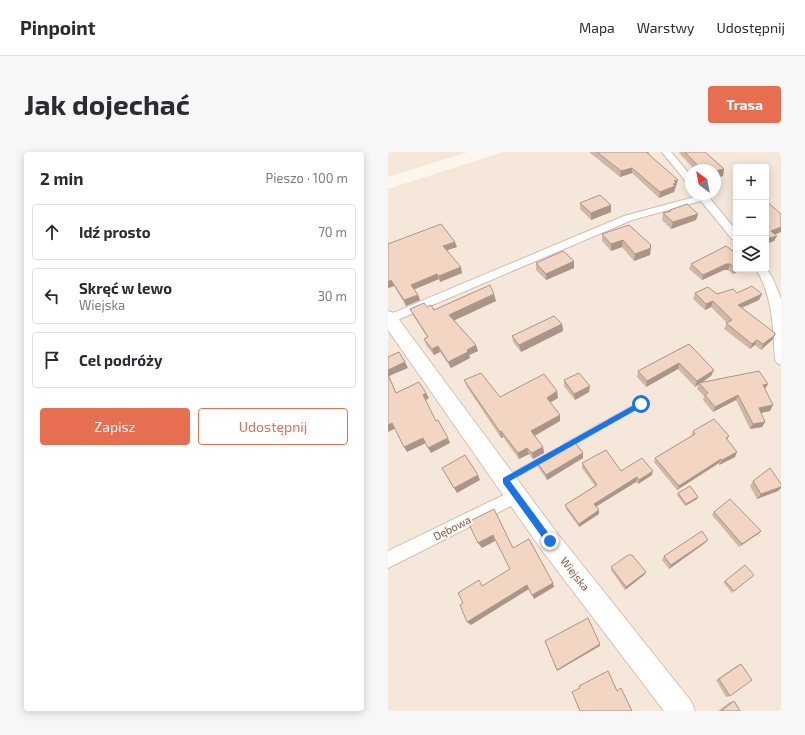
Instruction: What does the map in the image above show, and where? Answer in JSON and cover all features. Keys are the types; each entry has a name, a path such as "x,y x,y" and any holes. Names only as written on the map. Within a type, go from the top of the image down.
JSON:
{"street":[{"path":"666,152 685,175"},
{"path":"389,318 628,218 689,200"},
{"path":"706,200 734,236"},
{"path":"763,272 778,307 781,360"},
{"name":"Wiejska","path":"389,318 511,488 682,711"},
{"name":"Dębowa","path":"388,560 511,488"}],"lane":[{"path":"511,488 556,452 641,404"}],"shaded area":[{"path":"388,152 468,152 388,177"},
{"path":"503,152 781,152 781,711 388,711 388,189"}],"building":[{"path":"597,152 646,152 678,180 674,181 676,183 673,184 675,186 660,192 632,168 621,171"},
{"path":"685,152 705,152 718,164 696,164"},
{"path":"600,195 611,205 591,213 580,203"},
{"path":"687,204 698,214 673,222 663,213 671,211 670,210"},
{"path":"769,204 781,214 781,227 771,231 777,236 769,238"},
{"path":"441,224 455,242 443,246 461,267 439,276 437,274 411,285 418,295 404,300 391,280 388,282 388,244"},
{"path":"629,225 651,245 651,248 635,254 623,240 611,244 602,234"},
{"path":"726,246 733,251 733,266 730,264 726,264 703,275 691,264"},
{"path":"563,251 574,261 546,274 536,263"},
{"path":"490,285 494,294 449,315 476,345 467,350 468,352 448,362 438,346 432,349 424,339 428,337 410,309 424,303 427,307 431,305 434,310"},
{"path":"752,286 762,294 738,305 775,333 775,335 763,344 757,340 752,344 726,323 732,320 713,301 706,304 695,293 708,287 717,294 733,289 737,293"},
{"path":"554,316 562,324 519,345 512,336"},
{"path":"689,344 714,370 697,381 679,363 647,381 638,371"},
{"path":"399,352 405,362 388,370 388,357"},
{"path":"759,371 768,384 763,385 773,405 759,408 765,422 753,424 738,395 715,407 705,395 708,393 699,383"},
{"path":"481,373 500,397 544,374 557,391 547,398 560,415 531,431 543,447 532,453 527,448 518,453 501,431 500,432 464,380"},
{"path":"579,373 590,386 574,394 564,380"},
{"path":"388,375 396,393 419,382 426,393 423,395 436,421 438,420 448,438 428,448 423,438 404,447 392,423 388,425"},
{"path":"714,419 729,436 726,438 737,452 722,460 721,459 679,486 655,458 695,434 693,431"},
{"path":"574,441 583,453 546,475 537,462"},
{"path":"606,450 621,471 642,458 653,471 639,480 637,477 594,504 599,510 579,524 565,505 597,485 582,463"},
{"path":"465,455 478,475 454,488 442,468"},
{"path":"770,468 781,484 781,487 761,494 753,481"},
{"path":"690,486 698,497 686,504 678,493"},
{"path":"730,499 761,531 742,544 714,512"},
{"path":"494,509 513,548 529,539 553,583 532,595 527,585 467,622 460,605 463,603 458,593 479,580 482,586 510,569 493,535 478,543 468,522"},
{"path":"702,531 708,540 671,565 664,556"},
{"path":"628,555 632,555 646,572 626,587 611,567"},
{"path":"745,565 754,575 734,591 725,581"},
{"path":"588,618 600,644 557,670 545,641"},
{"path":"741,664 752,680 730,696 719,679"},
{"path":"608,671 617,691 621,688 632,711 580,711 572,692 580,688 579,686"},
{"path":"734,701 740,711 721,711"}],"route":[{"path":"550,541 505,480 641,404"}]}
